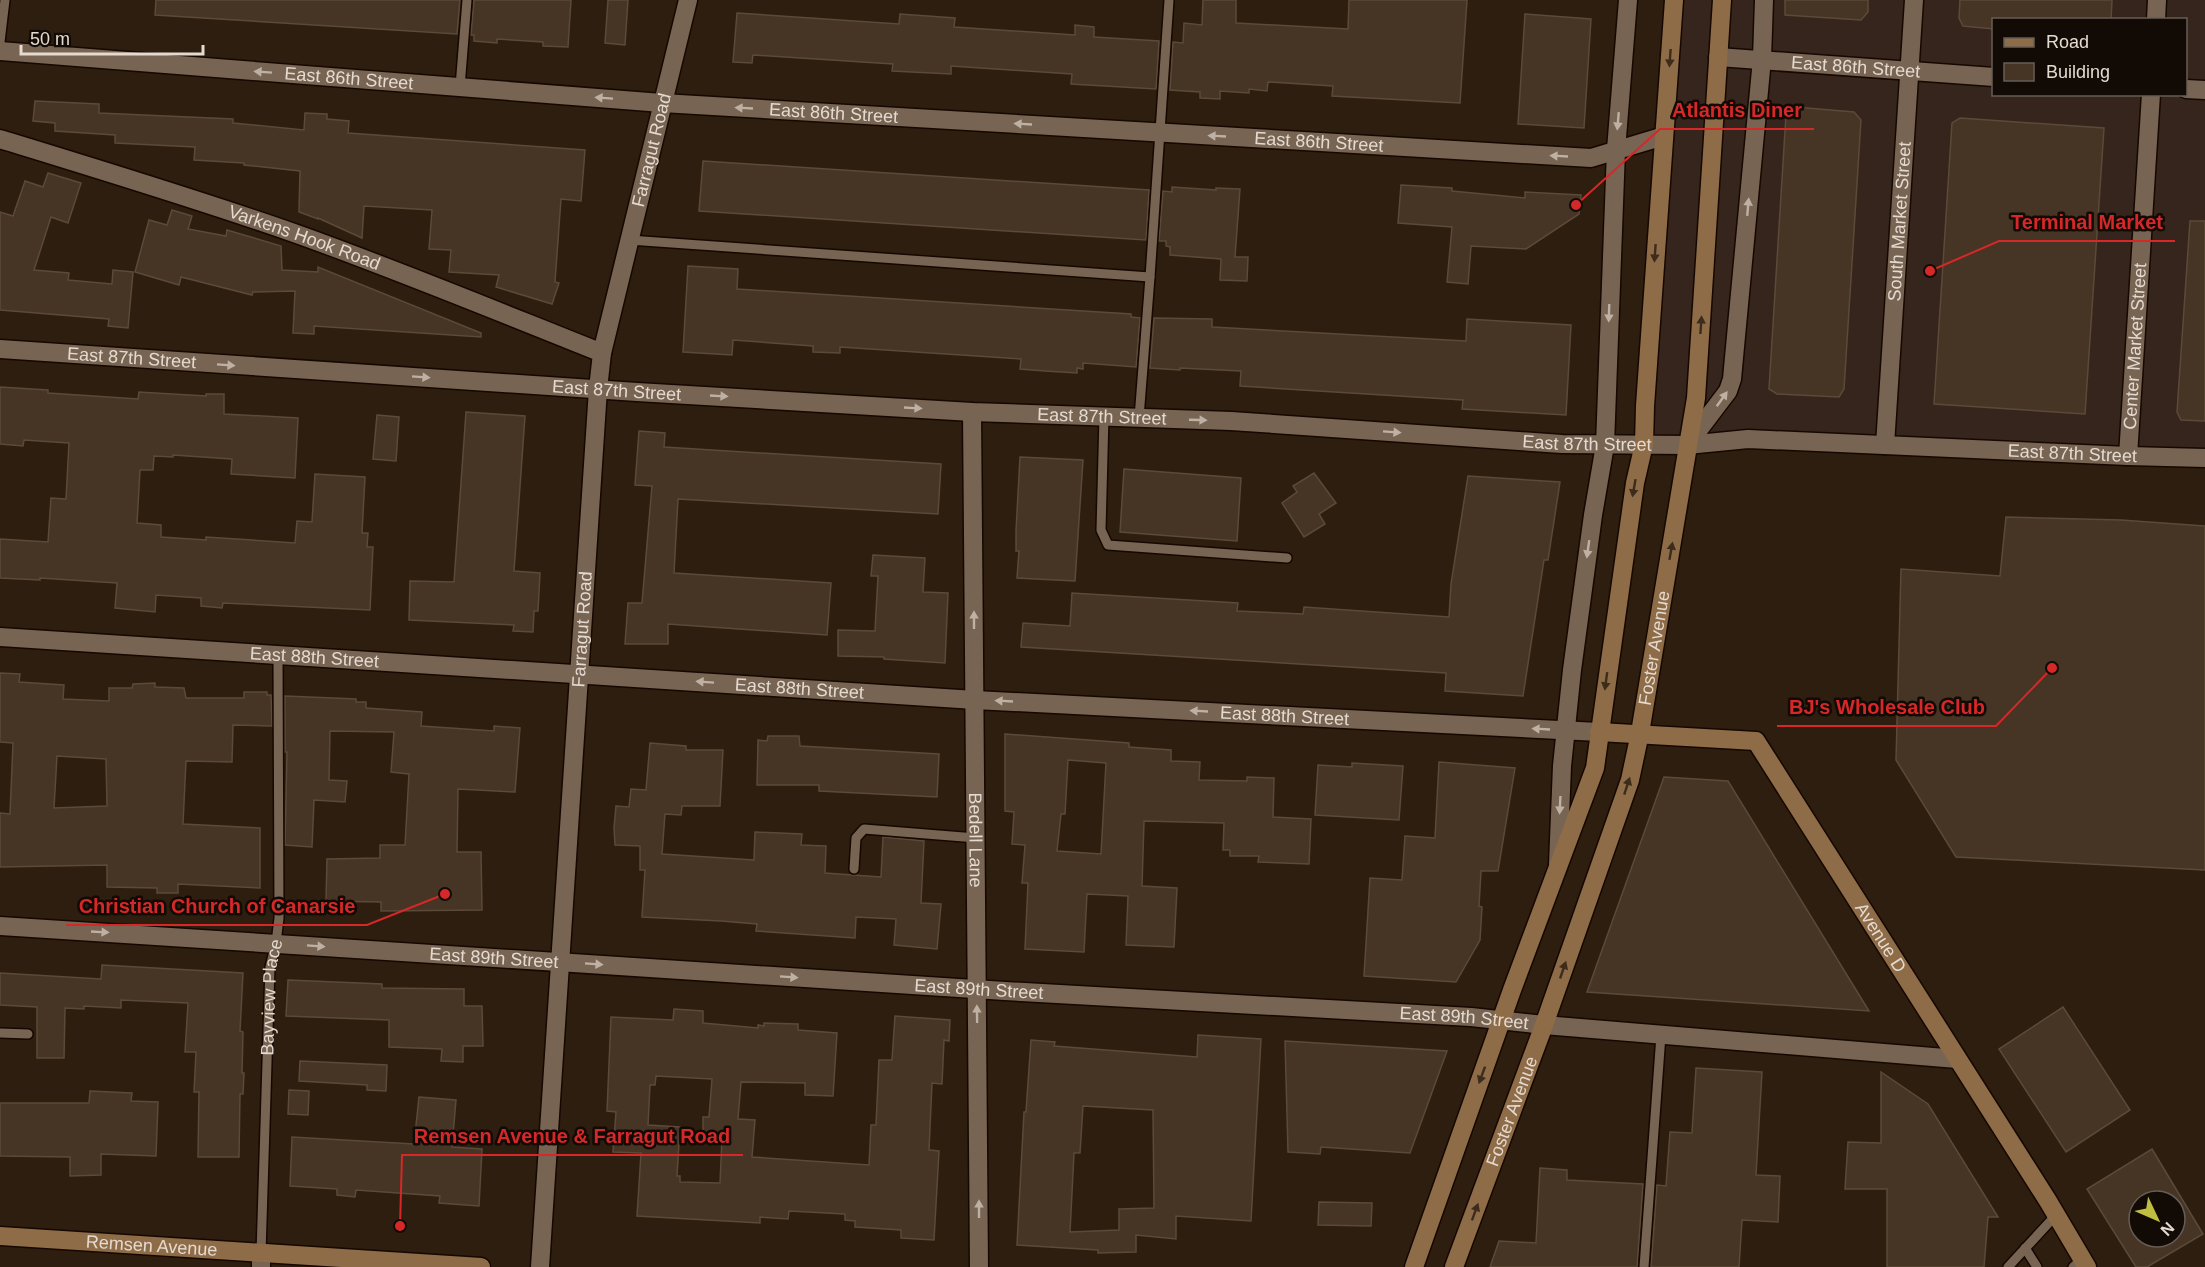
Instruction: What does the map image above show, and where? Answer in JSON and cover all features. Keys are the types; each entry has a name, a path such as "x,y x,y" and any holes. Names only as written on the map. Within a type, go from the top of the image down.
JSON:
{"main road":[{"path":"1414,1267 1595,768 1635,483 1644,444 1674,0"},
{"name":"Foster Avenue","path":"1454,1267 1544,1025 1630,780 1640,733 1696,398 1722,0"},
{"name":"Avenue D","path":"1599,732 1756,741 2056,1215 2080,1264"},
{"name":"Remsen Avenue","path":"0,1236 261,1260 481,1267"}],"street":[{"name":"Farragut Road","path":"540,1267 602,353 688,0"},
{"path":"1558,869 1565,730 1593,515 1605,445 1616,150 1628,0"},
{"path":"1687,445 1728,391 1732,379 1762,59 1764,0"},
{"name":"South Market Street","path":"1885,445 1914,0"},
{"path":"2156,18 2157,0"},
{"name":"East 86th Street","path":"0,51 662,103 1591,158 1664,136"},
{"name":"East 86th Street","path":"1718,57 1992,77"},
{"path":"2187,89 2205,90"},
{"name":"Center Market Street","path":"2128,456 2151,96"},
{"name":"Varkens Hook Road","path":"0,139 143,182 294,233 442,288 602,353"},
{"name":"East 87th Street","path":"0,350 972,412 1231,421 1562,444 1687,445 1748,438 2205,458"},
{"name":"Bedell Lane","path":"972,412 979,1267"},
{"name":"East 88th Street","path":"0,637 975,700 1599,732"},
{"name":"East 89th Street","path":"0,926 977,989 1502,1020 1957,1059"}],"lane":[{"path":"0,42 5,0"},
{"path":"460,87 467,0"},
{"path":"1139,418 1169,0"},
{"path":"629,240 1150,277"},
{"path":"1104,416 1101,530 1108,545 1287,558"},
{"name":"Bayview Place","path":"261,1260 270,967 279,918 278,655"},
{"path":"854,869 856,838 864,829 976,838"},
{"path":"0,1033 28,1034"},
{"path":"1644,1267 1661,1035"},
{"path":"2008,1267 2056,1215"},
{"path":"2025,1248 2037,1267"}],"shaded area":[{"path":"1673,0 2205,0 2205,457 1644,444"}],"building":[{"path":"156,0 460,0 457,34 155,15"},
{"path":"474,0 571,0 568,47 543,46 543,42 497,39 497,43 474,41 474,35 471,35"},
{"path":"608,0 628,0 625,45 605,43"},
{"path":"1203,0 1236,0 1236,23 1348,29 1349,0 1467,0 1460,103 1332,96 1333,86 1268,82 1267,91 1249,89 1249,93 1220,91 1220,99 1200,98 1200,92 1170,90 1173,42 1183,43 1184,23 1202,25"},
{"path":"1785,0 1868,0 1868,12 1861,20 1785,15"},
{"path":"1960,0 2112,0 2111,18 1992,18 1992,29 1963,26 1959,18"},
{"path":"737,13 899,24 900,14 955,18 954,27 1075,35 1075,25 1094,27 1094,37 1159,41 1156,89 1071,84 1072,74 951,66 951,74 892,71 893,64 753,55 752,63 733,62"},
{"path":"1525,14 1591,19 1584,128 1518,124"},
{"path":"35,101 99,104 99,113 233,119 233,123 304,130 305,113 327,114 327,119 349,121 348,133 585,150 581,201 561,199 555,282 559,283 552,304 496,287 499,275 449,272 451,250 429,249 432,210 364,206 362,238 299,212 300,171 244,165 244,163 194,160 195,147 115,143 115,135 55,131 55,123 33,121"},
{"path":"1795,107 1854,112 1861,120 1844,389 1839,397 1777,394 1769,389 1786,115"},
{"path":"1960,118 2104,128 2085,414 1934,404 1952,123"},
{"path":"703,161 1149,190 1146,240 699,211"},
{"path":"48,173 81,183 68,223 51,217 34,270 69,273 68,280 112,284 113,270 133,272 128,328 108,326 109,319 0,310 0,212 13,216 25,181 43,187"},
{"path":"1401,185 1452,188 1452,191 1525,198 1525,192 1581,195 1579,214 1526,249 1471,246 1468,284 1447,282 1452,227 1398,223"},
{"path":"1172,187 1240,189 1235,257 1248,257 1247,281 1220,280 1221,259 1170,255 1170,247 1166,246 1166,241 1159,241 1163,191 1172,192"},
{"path":"172,210 192,216 188,229 226,236 227,230 281,246 282,270 318,272 318,267 481,333 481,337 314,326 314,334 293,333 295,291 253,292 252,295 181,277 179,285 135,272 149,220 167,225"},
{"path":"2190,221 2205,221 2205,421 2181,420 2177,412"},
{"path":"688,266 738,269 737,289 1131,314 1131,317 1140,318 1136,367 1083,363 1083,369 1077,368 1077,373 1045,371 1020,369 1021,359 840,347 840,353 813,352 813,346 733,340 732,355 683,352"},
{"path":"1154,318 1212,319 1212,327 1466,341 1467,319 1571,325 1566,415 1462,409 1463,400 1240,386 1241,371 1150,368"},
{"path":"0,387 48,390 48,393 138,399 139,392 206,396 206,394 224,394 224,414 298,418 295,478 231,474 232,459 154,456 153,470 140,470 137,523 161,525 161,537 206,540 206,537 295,543 297,521 312,522 315,474 365,477 362,533 368,533 367,547 373,547 370,610 223,603 222,608 201,606 201,598 156,595 155,612 115,608 117,583 0,578 0,539 48,542 51,498 66,499 69,443 24,440 23,446 0,444"},
{"path":"466,412 525,416 514,571 540,573 538,611 534,611 533,632 513,631 514,625 409,620 410,581 454,582"},
{"path":"377,415 399,417 396,461 373,459"},
{"path":"639,431 665,433 664,447 941,464 938,514 678,499 674,573 831,583 827,635 668,624 668,644 625,644 628,603 642,603 652,486 635,485"},
{"path":"1020,457 1083,460 1075,581 1017,578 1019,551 1016,551 1016,531"},
{"path":"1124,469 1241,478 1237,541 1120,532"},
{"path":"1314,473 1336,503 1319,514 1325,524 1304,537 1282,503 1297,492 1293,486"},
{"path":"1468,476 1560,482 1548,560 1544,560 1523,696 1445,691 1446,673 1021,647 1023,623 1070,626 1072,593 1238,603 1237,611 1303,614 1304,607 1449,617 1451,584"},
{"path":"2006,517 2121,520 2205,526 2205,870 1956,857 1896,760 1901,569 2000,576"},
{"path":"873,555 925,558 923,592 948,593 945,663 884,659 884,657 838,656 838,630 875,631 878,576 871,576"},
{"path":"0,673 20,674 19,682 64,685 63,699 109,701 109,688 132,688 133,684 155,683 155,687 184,688 186,698 244,698 244,692 267,692 267,695 271,695 272,726 233,725 232,762 186,761 183,824 260,828 260,888 178,884 178,893 157,893 157,888 107,887 107,865 0,867 0,813 10,814 13,743 0,742","holes":["57,756 106,759 107,806 54,808"]},
{"path":"285,696 356,699 356,702 366,702 366,708 422,712 421,726 494,731 494,726 520,728 515,792 458,789 457,852 481,852 482,910 381,911 381,902 326,901 327,859 380,858 380,845 405,845 409,774 391,772 394,732 330,731 329,780 347,781 345,802 314,800 312,847 285,845 287,752 285,752"},
{"path":"1005,734 1129,743 1129,747 1171,750 1171,761 1200,762 1199,780 1247,781 1247,777 1274,778 1273,817 1311,819 1309,864 1258,862 1259,856 1230,856 1230,850 1223,850 1224,823 1144,821 1142,886 1177,888 1174,947 1126,945 1128,896 1087,894 1084,952 1025,949 1028,883 1022,883 1025,845 1012,844 1014,812 1005,811","holes":["1068,760 1106,763 1101,854 1057,851 1061,814 1065,814"]},
{"path":"768,736 799,736 800,746 939,754 937,797 819,791 819,785 757,785 758,740 767,741"},
{"path":"650,743 686,746 686,750 723,750 720,806 682,806 681,815 665,814 662,854 754,860 755,832 802,834 801,845 826,846 825,873 881,877 883,837 924,841 921,903 941,904 937,949 894,945 896,919 856,917 855,938 756,931 757,924 642,917 645,870 640,870 640,846 615,845 614,828 616,806 629,807 631,789 646,790"},
{"path":"1439,762 1515,768 1498,871 1481,871 1480,940 1456,982 1364,976 1370,878 1402,880 1405,836 1435,838"},
{"path":"1352,763 1403,766 1399,820 1315,815 1318,765 1352,767"},
{"path":"1664,777 1728,781 1869,1011 1587,992"},
{"path":"102,965 243,973 240,1031 243,1032 242,1073 244,1073 243,1094 240,1094 239,1157 198,1157 199,1092 194,1092 196,1052 185,1052 188,1003 121,1000 121,1008 84,1006 84,1009 65,1008 64,1058 37,1058 37,1007 0,1005 0,973 101,979"},
{"path":"288,980 382,984 382,988 464,989 464,1006 482,1006 483,1046 463,1046 463,1062 441,1061 442,1049 389,1047 389,1020 286,1016"},
{"path":"2063,1007 2130,1110 2066,1152 1999,1049"},
{"path":"674,1009 703,1011 703,1023 758,1028 758,1025 764,1026 764,1023 798,1024 798,1030 837,1033 833,1096 805,1095 805,1083 741,1082 738,1119 755,1120 752,1157 869,1165 871,1125 876,1125 879,1060 892,1060 895,1016 950,1020 949,1041 944,1040 942,1084 932,1083 929,1150 939,1151 934,1240 901,1238 901,1230 855,1227 855,1221 845,1220 845,1214 789,1211 788,1219 760,1217 760,1223 637,1216 641,1153 613,1152 616,1112 607,1111 611,1017 673,1020","holes":["656,1076 712,1079 709,1117 703,1117 703,1138 722,1138 720,1183 680,1182 680,1176 677,1176 680,1127 648,1125 650,1085 655,1085"]},
{"path":"1198,1035 1261,1039 1251,1221 1176,1216 1176,1239 1136,1235 1136,1252 1098,1253 1098,1250 1017,1245 1024,1112 1026,1112 1031,1040 1055,1042 1054,1046 1197,1057","holes":["1083,1106 1153,1110 1154,1208 1119,1209 1119,1230 1070,1232 1074,1153 1080,1153"]},
{"path":"1285,1041 1447,1051 1410,1153 1321,1147 1320,1154 1288,1152"},
{"path":"300,1061 387,1065 386,1091 367,1090 367,1085 299,1081"},
{"path":"1696,1068 1762,1072 1756,1175 1780,1176 1778,1222 1742,1220 1739,1267 1651,1267 1657,1185 1666,1186 1670,1132 1692,1133"},
{"path":"1881,1072 1928,1104 1998,1217 1988,1217 1984,1267 1887,1267 1887,1189 1845,1189 1848,1142 1881,1143"},
{"path":"289,1090 309,1091 308,1115 288,1114"},
{"path":"90,1091 132,1093 131,1101 158,1102 156,1156 101,1154 101,1175 70,1176 70,1157 0,1156 0,1103 89,1103"},
{"path":"419,1097 456,1100 452,1147 482,1149 479,1206 439,1203 440,1196 356,1190 355,1197 337,1195 337,1189 290,1186 292,1137 414,1144"},
{"path":"2152,1149 2176,1189 2127,1189 2127,1249 2178,1249 2147,1267 2136,1267 2087,1189"},
{"path":"1540,1168 1567,1170 1567,1180 1643,1184 1637,1267 1490,1267 1499,1241 1536,1243"},
{"path":"1319,1202 1372,1203 1371,1226 1318,1225"},
{"path":"2187,1207 2203,1234 2187,1243"}],"place":[{"name":"Atlantis Diner","path":"1576,205"},
{"name":"Terminal Market","path":"1930,271"},
{"name":"BJ's Wholesale Club","path":"2052,668"},
{"name":"Christian Church of Canarsie","path":"445,894"},
{"name":"Remsen Avenue & Farragut Road","path":"400,1226"}]}
